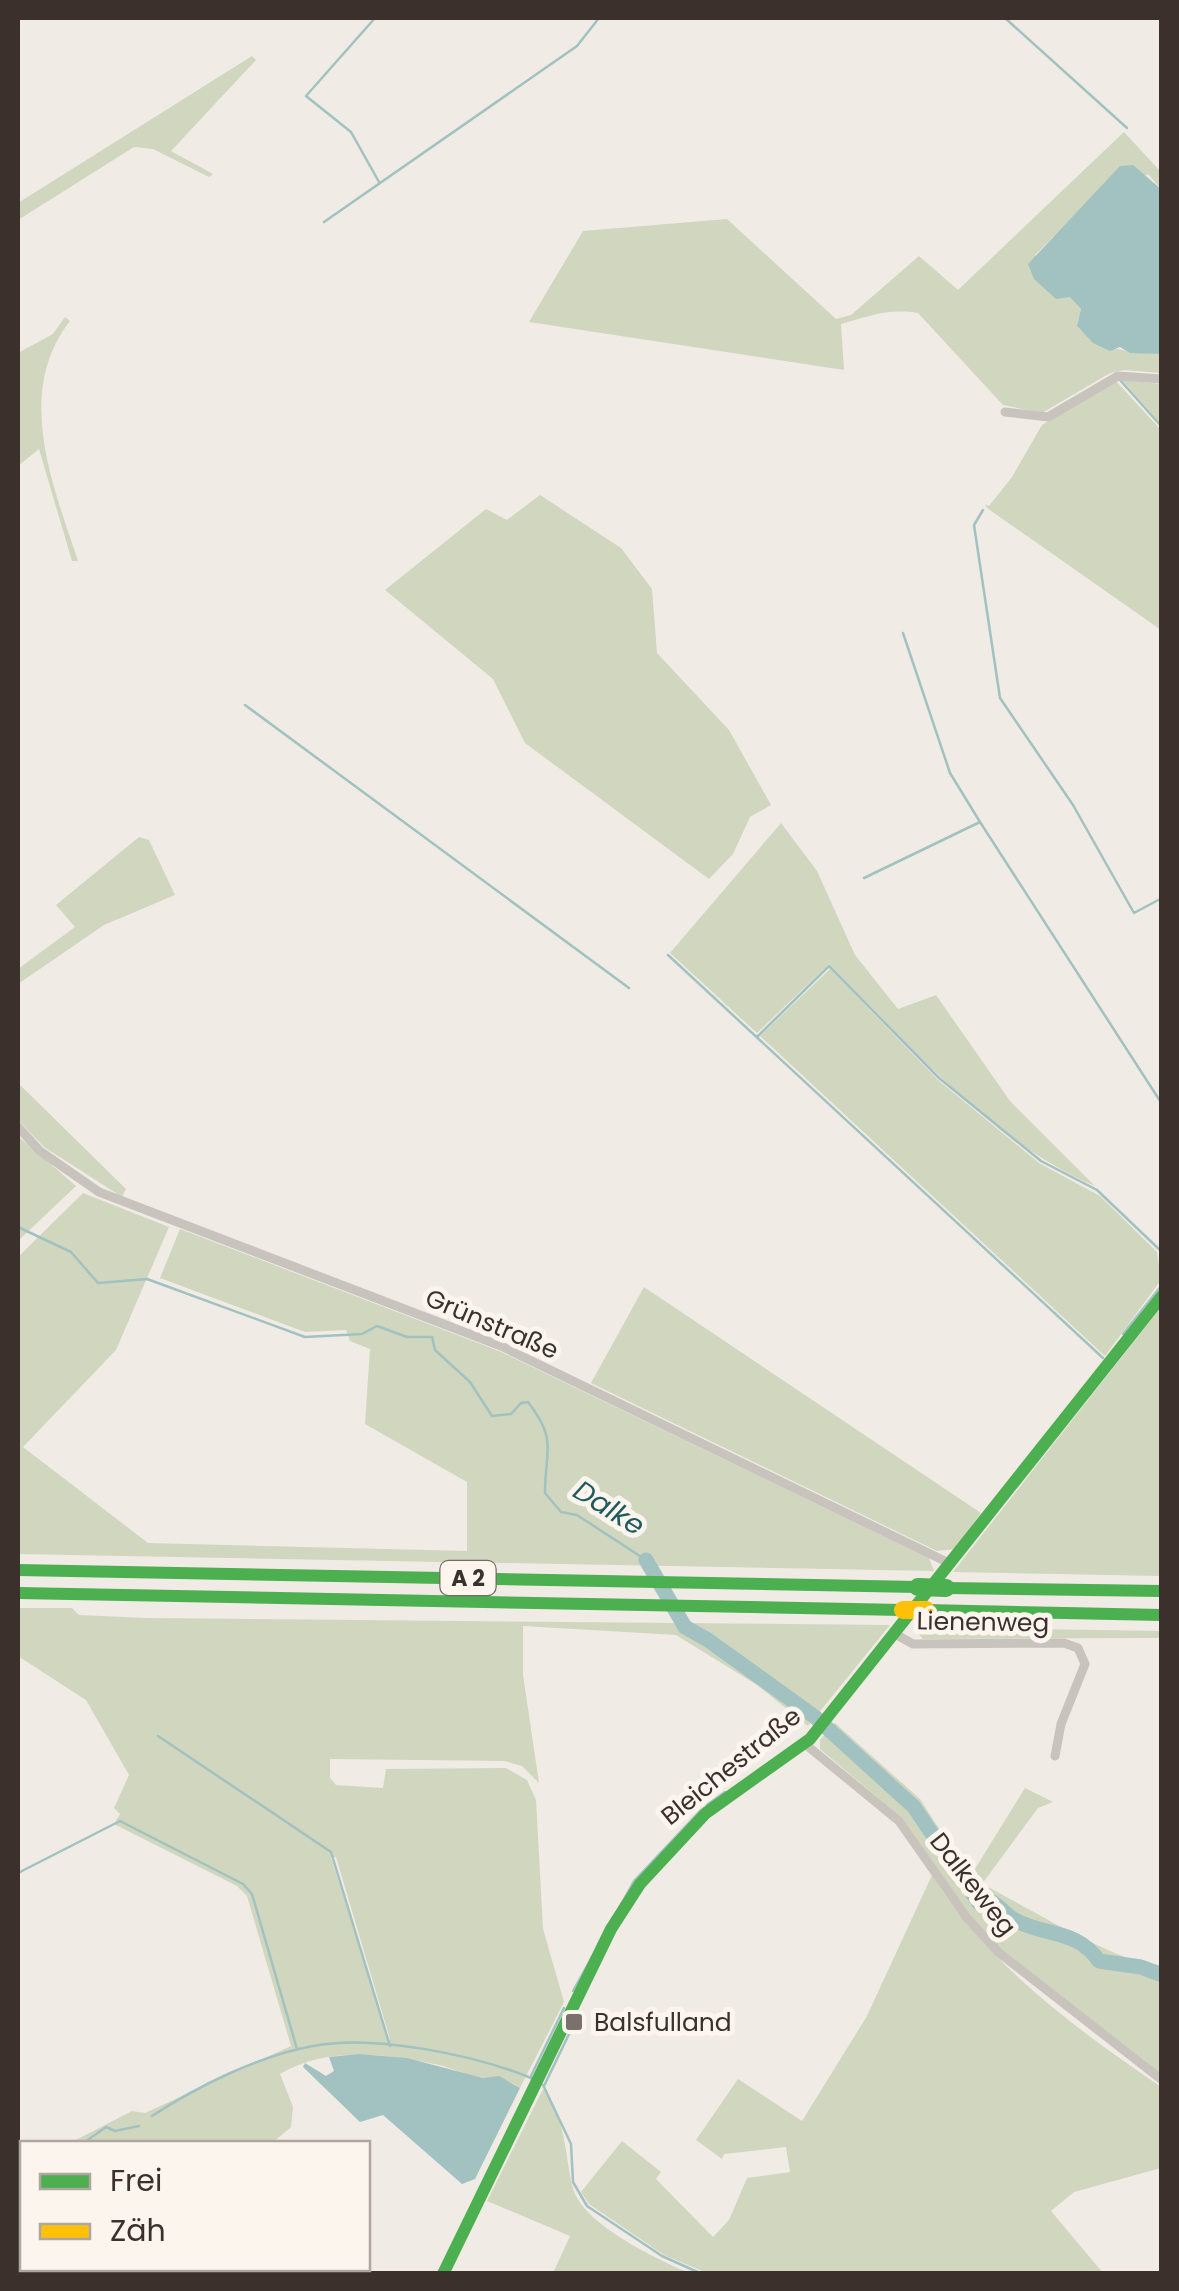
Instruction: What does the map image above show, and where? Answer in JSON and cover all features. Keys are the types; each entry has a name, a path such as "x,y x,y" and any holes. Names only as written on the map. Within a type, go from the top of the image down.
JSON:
{"main road":[{"name":"Bleichestraße","path":"443,2274 611,1929 632,1895 706,1813 808,1741 1162,1296"},
{"name":"A 2","path":"18,1570 1162,1591"},
{"name":"A 2","path":"18,1594 1162,1614"}],"street":[{"path":"1005,412 1048,417 1118,376 1162,379"},
{"name":"Grünstraße","path":"18,1127 40,1151 100,1192 501,1346 952,1564"},
{"name":"Lienenweg","path":"895,1634 913,1644 1064,1643 1078,1648 1085,1664 1061,1724 1055,1756"},
{"name":"Dalkeweg","path":"808,1741 899,1821 967,1918 998,1952 1162,2080"}],"green space":[{"path":"252,56 256,60 171,151 213,174 209,177 153,149 134,147 18,220 18,203"},
{"path":"1124,132 1161,172 1161,189 1148,174 1075,215 1035,255 1081,309 1077,326 1085,334 1116,349 1161,354 1161,373 1110,373 1042,413 1003,405 918,313 888,312 841,324 844,370 529,322 583,231 727,219 836,319 851,315 919,256 958,290"},
{"path":"65,317 70,321 53,349 44,378 41,409 50,471 78,561 72,561 39,449 18,466 18,353 53,334"},
{"path":"1115,380 1161,430 1161,630 985,504 989,506 1012,477 1042,425"},
{"path":"1122,380 1161,384 1161,424"},
{"path":"540,495 621,548 652,589 657,653 729,730 771,805 750,817 733,854 709,879 525,743 493,679 385,590 486,509 507,520"},
{"path":"781,823 817,871 855,955 898,1009 936,995 1010,1101 1095,1186 1020,1144 986,1117 921,1058 829,964 757,1033 670,953"},
{"path":"139,837 149,840 175,895 104,925 18,984 18,969 75,927 56,905"},
{"path":"830,969 938,1080 1039,1163 1100,1196 1157,1252 1161,1280 1105,1356 760,1036"},
{"path":"18,1083 126,1189 122,1197 44,1147 18,1120"},
{"path":"18,1136 76,1186 20,1239 18,1238"},
{"path":"83,1193 169,1227 116,1350 23,1447 148,1543 467,1551 467,1482 365,1424 370,1349 350,1341 346,1330 305,1332 160,1278 180,1229 499,1351 929,1558 934,1571 18,1554 18,1257"},
{"path":"644,1287 981,1513 956,1549 937,1551 591,1383"},
{"path":"1161,1307 1161,1576 953,1572"},
{"path":"18,1608 72,1608 79,1615 146,1618 890,1625 808,1726 757,1685 676,1635 523,1626 523,1675 539,1783 522,1766 505,1761 330,1759 330,1778 336,1785 383,1788 386,1769 506,1768 527,1780 536,1800 543,1929 564,2002 520,2088 506,2081 399,2058 358,2055 317,2059 280,2074 293,2107 291,2127 275,2141 74,2141 132,2111 145,2113 291,2046 247,1896 237,1886 114,1824 120,1814 114,1808 129,1775 86,1700 18,1656","holes":["336,1857 389,2040 331,1858"]},
{"path":"913,1627 1161,1631 1162,1638 923,1639"},
{"path":"835,1723 920,1799 970,1877 1025,1788 1053,1802 1038,1808 982,1884 1097,1945 1143,1963 1161,1965 1161,2075 1000,1950 974,1921 902,1818 820,1749 820,1740"},
{"path":"932,1875 979,1938 1035,1993 1161,2087 1161,2168 1074,2192 1051,2211 1103,2273 707,2273 664,2255 589,2204 581,2192 622,2141 661,2172 656,2179 713,2237 729,2220 747,2178 790,2172 786,2147 724,2154 722,2159 696,2140 738,2079 802,2121 867,2016"},
{"path":"543,2089 560,2123 572,2185 589,2213 621,2238 689,2273 553,2273 570,2236 487,2201"},
{"path":"18,2170 20,2271 162,2273 18,2273"}],"water":[{"path":"1133,165 1161,189 1161,354 1130,353 1120,347 1110,351 1093,343 1077,326 1081,309 1070,297 1056,299 1034,279 1028,264 1120,166"},
{"path":"359,2054 407,2058 483,2078 499,2076 520,2088 475,2179 462,2184 383,2115 360,2122 303,2067 305,2063 326,2076 334,2071 329,2057"}],"waterway":[{"path":"375,18 306,96 351,132 379,182"},
{"path":"324,222 577,46 599,18"},
{"path":"1005,18 1127,128"},
{"path":"1120,380 1162,427"},
{"path":"983,510 974,525 1000,698 1073,805 1134,913 1162,898"},
{"path":"864,878 980,822 950,773 903,633"},
{"path":"245,705 629,988"},
{"path":"980,822 1162,1104"},
{"path":"668,955 1103,1358"},
{"path":"757,1037 829,966 939,1078 1041,1161 1097,1190 1162,1252"},
{"name":"Dalke","path":"18,1227 71,1252 98,1283 147,1279 305,1337 362,1334 377,1326 407,1337 432,1337 435,1350 470,1382 492,1416 511,1414 521,1403 528,1402 547,1436 545,1493 561,1512 577,1515 646,1560"},
{"path":"1123,1334 1162,1285"},
{"name":"Dalke","path":"646,1560 685,1627 815,1717 914,1807 979,1903 987,1899 1025,1925 1070,1938 1090,1950 1099,1961 1141,1967 1162,1975"},
{"path":"158,1736 331,1852 390,2046"},
{"path":"707,1805 725,1792"},
{"path":"573,1991 634,1881 701,1810"},
{"path":"18,1873 120,1821 243,1884 252,1894 297,2049"},
{"path":"530,2078 564,2008"},
{"path":"544,2086 571,2030"},
{"path":"152,2116 250,2065 292,2051 337,2043 424,2049 531,2078"},
{"path":"543,2085 571,2144 573,2182 587,2206 662,2256 702,2274"},
{"path":"86,2141 106,2127 115,2131 139,2126"}],"traffic: fast":[{"path":"443,2274 611,1929 640,1884 706,1813 810,1739 1162,1296"},
{"path":"18,1570 918,1587"},
{"path":"918,1587 946,1588"},
{"path":"946,1588 1162,1591"},
{"path":"18,1593 903,1610"},
{"path":"926,1610 1162,1615"}],"traffic: slow":[{"path":"903,1610 926,1610"}],"place":[{"name":"Balsfulland","path":"574,2022"}]}
